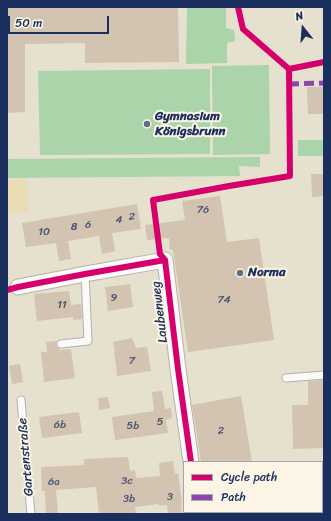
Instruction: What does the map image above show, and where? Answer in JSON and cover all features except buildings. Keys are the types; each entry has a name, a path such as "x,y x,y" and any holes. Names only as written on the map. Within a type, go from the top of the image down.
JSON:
{"street":[{"name":"Laubenweg","path":"18,287 165,260 191,461"}],"lane":[{"path":"61,344 88,341 85,274"},
{"path":"286,378 324,375"},
{"name":"Gartenstraße","path":"21,400 31,514"}],"green space":[{"path":"187,7 226,7 226,28 234,30 235,41 227,43 227,63 186,64"},
{"path":"269,65 270,154 213,155 212,66"},
{"path":"210,69 210,154 40,155 38,71"},
{"path":"298,140 324,140 324,156 298,156"},
{"path":"260,157 260,167 239,166 240,176 7,178 7,159"}],"sand":[{"path":"27,179 29,212 7,213 7,180"}],"marked path":[{"path":"289,84 324,83"}],"cycle path":[{"path":"238,7 243,29 289,69"},
{"path":"165,260 160,254 153,200 290,176 289,69 324,62"},
{"path":"7,290 165,260 191,461"}],"place":[{"name":"Gymnasium Königsbrunn","path":"147,124"},
{"name":"Norma","path":"240,273"}]}
